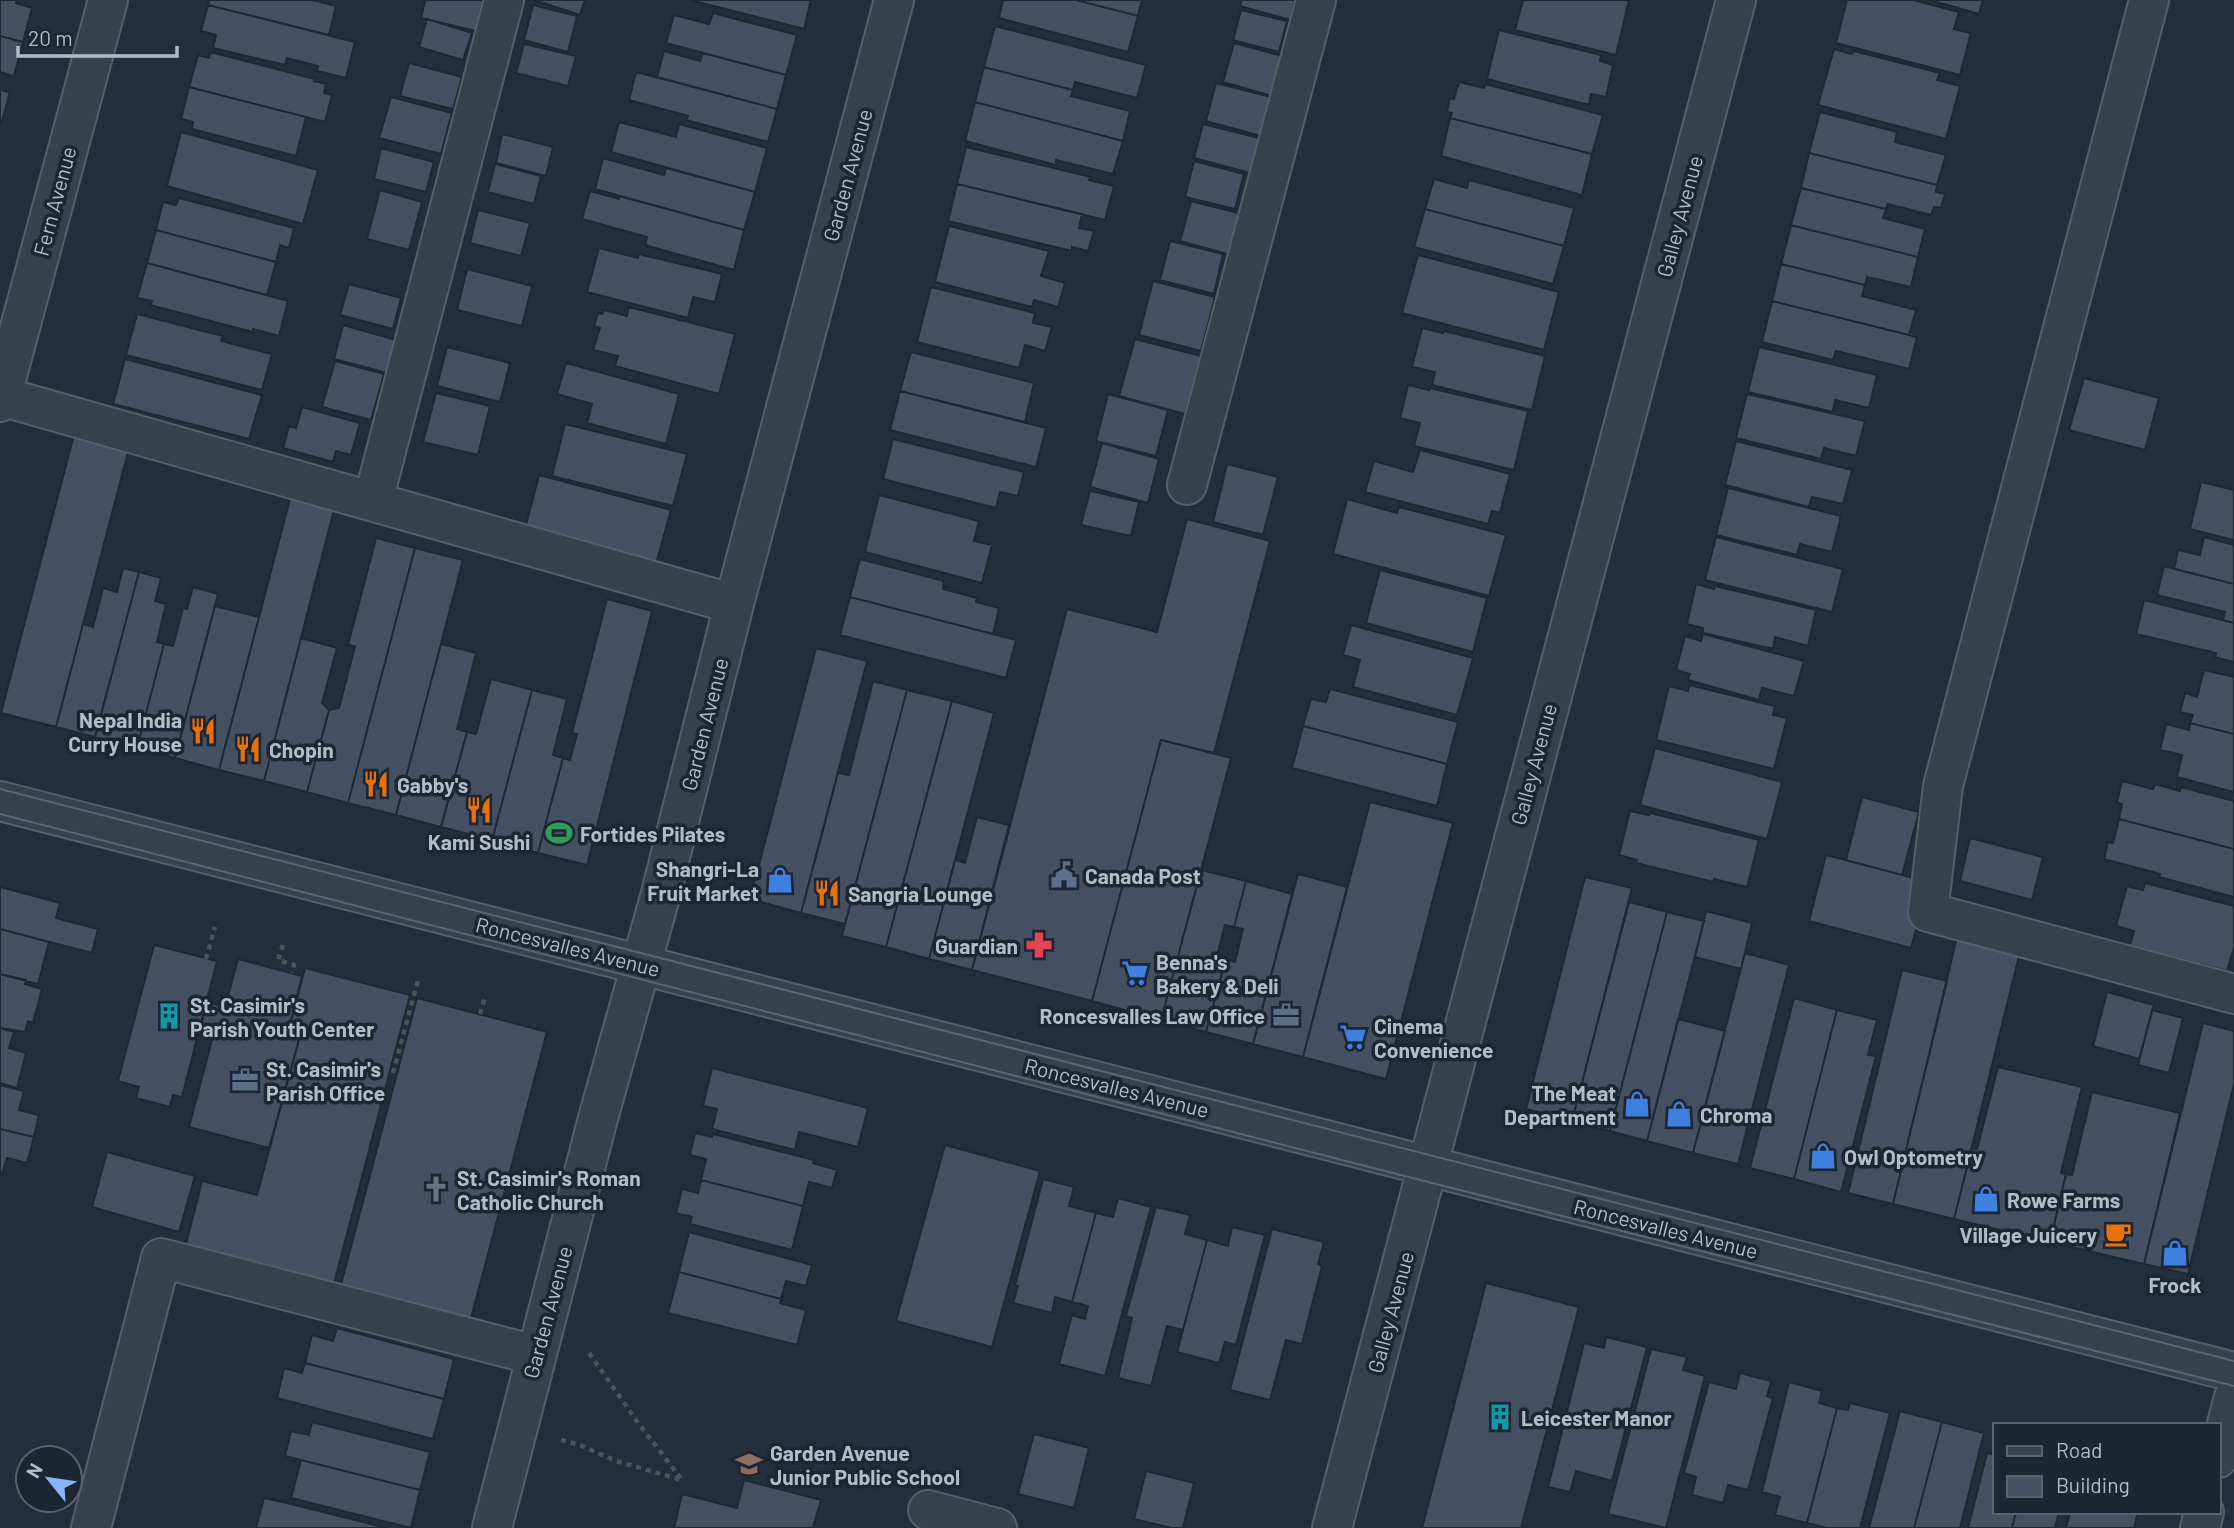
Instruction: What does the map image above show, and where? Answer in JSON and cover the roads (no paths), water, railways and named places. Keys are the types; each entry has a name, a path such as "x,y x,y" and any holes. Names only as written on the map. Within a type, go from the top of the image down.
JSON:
{"street":[{"name":"Fern Avenue","path":"0,398 108,0"},
{"path":"373,501 504,0"},
{"name":"Garden Avenue","path":"492,1528 535,1355 660,897 734,604 894,0"},
{"path":"1187,485 1317,0"},
{"name":"Galley Avenue","path":"1332,1528 1736,0"},
{"path":"2149,0 1943,786 1928,912 2234,994"},
{"path":"0,398 734,604"},
{"name":"Roncesvalles Avenue","path":"0,801 2234,1372"},
{"path":"91,1528 161,1258 535,1355"},
{"path":"2220,1450 2234,1397"},
{"path":"928,1510 997,1528"}],"tram line":[{"path":"0,789 2234,1361"},
{"path":"0,814 1373,1168 2234,1386"}],"place":[{"name":"Nepal India Curry House","path":"203,731"},
{"name":"Chopin","path":"248,749"},
{"name":"Gabby's","path":"376,784"},
{"name":"Kami Sushi","path":"479,810"},
{"name":"Fortides Pilates","path":"559,833"},
{"name":"Canada Post","path":"1064,875"},
{"name":"Shangri-La Fruit Market","path":"780,880"},
{"name":"Sangria Lounge","path":"827,893"},
{"name":"Guardian","path":"1039,945"},
{"name":"Benna's Bakery & Deli","path":"1135,973"},
{"name":"Roncesvalles Law Office","path":"1286,1015"},
{"name":"St. Casimir's Parish Youth Center","path":"169,1016"},
{"name":"Cinema Convenience","path":"1353,1037"},
{"name":"St. Casimir's Parish Office","path":"245,1080"},
{"name":"The Meat Department","path":"1637,1104"},
{"name":"Chroma","path":"1679,1114"},
{"name":"Owl Optometry","path":"1823,1156"},
{"name":"St. Casimir's Roman Catholic Church","path":"436,1189"},
{"name":"Rowe Farms","path":"1986,1199"},
{"name":"Village Juicery","path":"2118,1234"},
{"name":"Frock","path":"2175,1253"},
{"name":"Leicester Manor","path":"1500,1417"},
{"name":"Garden Avenue Junior Public School","path":"749,1464"}]}
